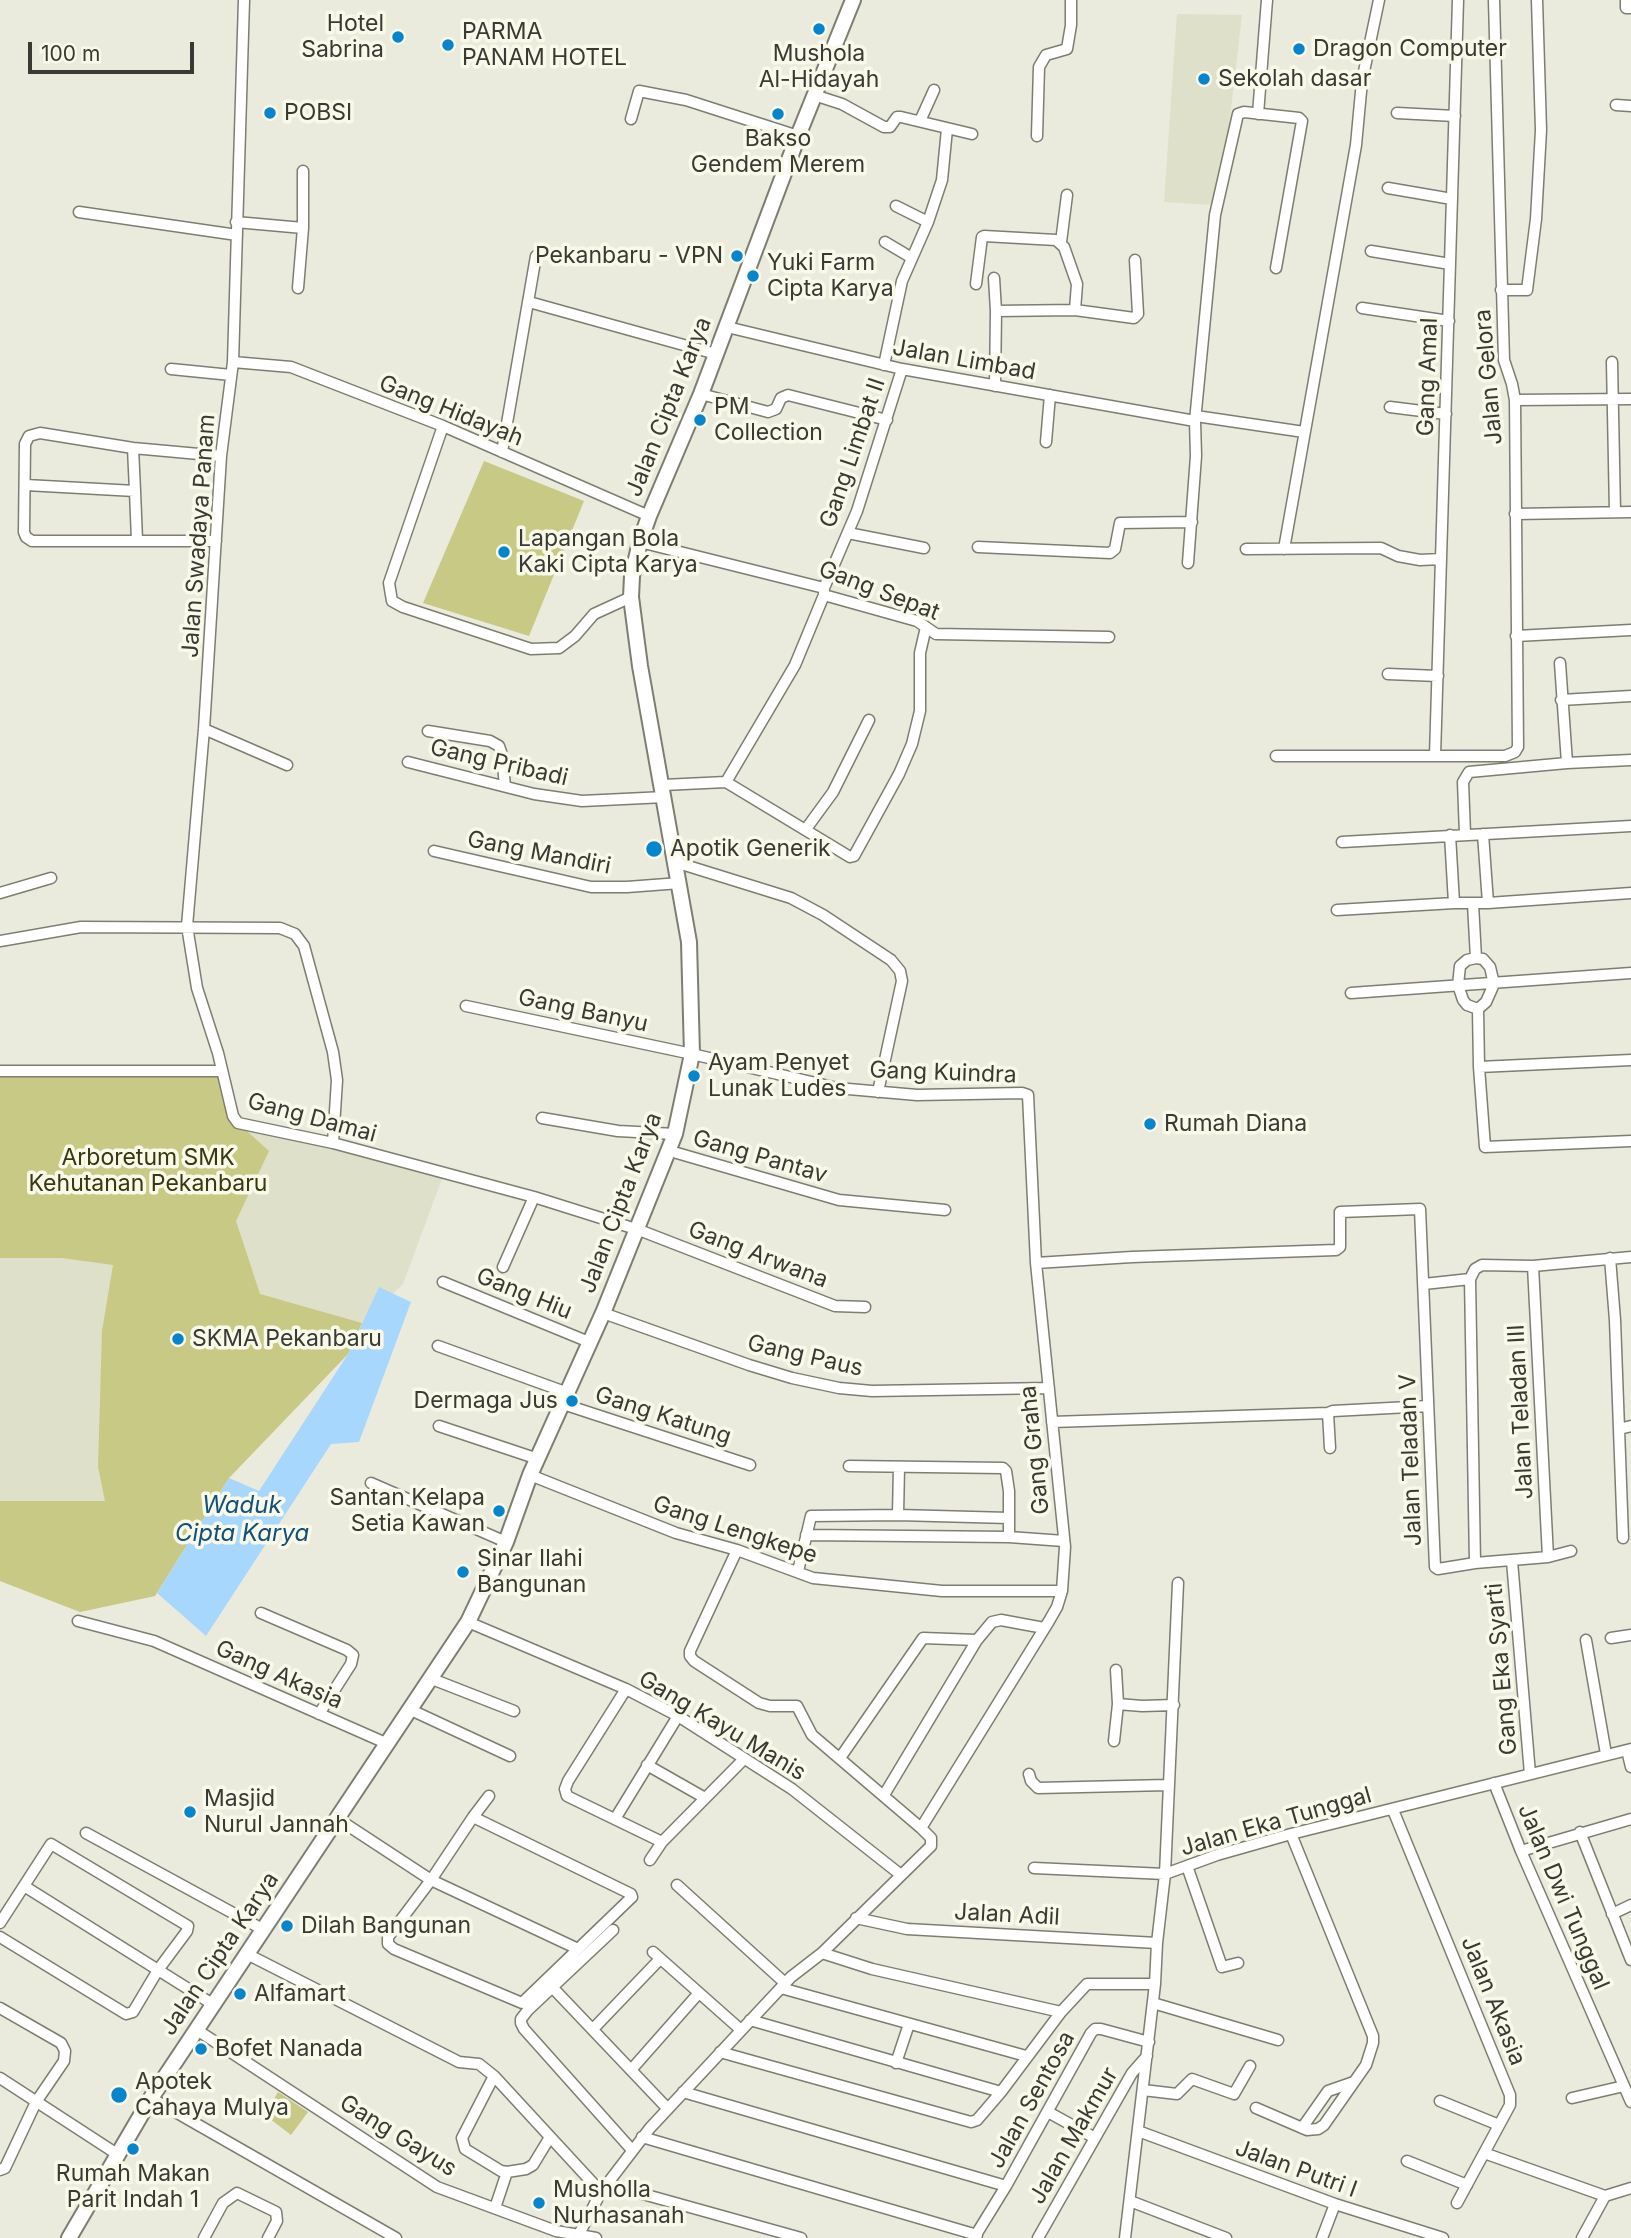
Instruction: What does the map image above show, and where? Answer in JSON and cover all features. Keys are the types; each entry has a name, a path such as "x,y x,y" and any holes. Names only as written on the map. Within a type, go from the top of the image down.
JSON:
{"main road":[{"name":"Jalan Cipta Karya","path":"69,2238 151,2098 468,1622 506,1542 530,1475 639,1230 676,1134 692,1054 689,942 640,666 631,597 632,576 649,516 701,394 798,136 853,0"}],"street":[{"name":"Jalan Swadaya Panam","path":"221,1071 197,988 187,926 204,729 220,456 233,362 244,0"},
{"path":"1037,136 1039,67 1046,55 1067,49 1071,0"},
{"path":"1258,114 1267,0"},
{"path":"1284,549 1356,145 1362,81 1379,0"},
{"name":"Gang Amal","path":"1435,756 1458,0"},
{"name":"Jalan Gelora","path":"1435,756 1505,756 1515,752 1518,747 1515,400 1504,360 1494,0"},
{"path":"1501,290 1527,290 1536,219 1541,130 1537,0"},
{"path":"1626,0 1626,8 1631,8"},
{"path":"920,121 934,90"},
{"path":"631,119 639,91 686,100 798,136"},
{"path":"814,95 842,104 884,127 890,127 897,117 972,134"},
{"path":"1616,105 1631,106"},
{"path":"1188,564 1195,419 1215,215 1238,114 1244,112 1299,118 1302,121 1276,268"},
{"path":"1397,113 1455,117"},
{"path":"884,365 902,281 928,222 942,180 947,130"},
{"path":"298,288 303,228 303,171"},
{"path":"1388,188 1452,199"},
{"path":"1060,242 1067,195"},
{"path":"896,206 928,222"},
{"path":"79,212 237,235"},
{"path":"236,222 303,228"},
{"path":"976,284 984,236 1060,242 1077,284 1075,310"},
{"path":"885,242 912,258"},
{"path":"1371,251 1450,264"},
{"path":"502,452 536,256"},
{"path":"996,311 1075,310 1137,317 1135,260"},
{"path":"994,278 995,386"},
{"path":"530,302 716,354"},
{"path":"1362,308 1449,321"},
{"name":"Jalan Limbad","path":"727,327 902,369 995,386 1195,419 1304,432"},
{"name":"Gang Hidayah","path":"233,362 291,367 443,426 649,516"},
{"path":"1612,362 1615,512"},
{"path":"172,369 231,375"},
{"name":"Gang Limbat II","path":"726,782 795,665 848,533 902,369"},
{"path":"701,394 768,412 776,409 781,398 788,395 887,420"},
{"path":"1046,442 1050,395"},
{"path":"1515,400 1631,399"},
{"path":"1390,407 1446,414"},
{"path":"443,426 389,583 392,601 402,607 531,649 559,648 575,636 594,614 631,597"},
{"path":"216,541 32,541 24,532 25,444 29,436 40,433 133,448 220,456"},
{"path":"133,448 137,540"},
{"path":"26,485 135,491"},
{"path":"1515,514 1631,512"},
{"path":"978,547 1110,553 1115,549 1121,523 1192,522"},
{"path":"848,533 925,548"},
{"name":"Gang Sepat","path":"640,542 824,591 918,621 936,634 1109,637"},
{"path":"1246,549 1381,548 1398,556 1419,560 1441,559"},
{"path":"726,782 850,857 854,856 899,775 912,744 920,711 920,653 926,627"},
{"path":"1516,636 1631,631"},
{"path":"1560,663 1567,763"},
{"path":"1388,674 1438,676"},
{"path":"1561,700 1631,696"},
{"path":"806,830 833,792 869,720"},
{"path":"204,729 287,765"},
{"path":"428,731 490,741 499,746 505,786"},
{"path":"1276,756 1435,756"},
{"path":"1465,834 1463,782 1469,772 1631,760"},
{"name":"Gang Pribadi","path":"408,762 534,794 582,801 726,782"},
{"path":"1342,842 1631,826"},
{"path":"1483,834 1488,903"},
{"path":"1450,835 1454,903"},
{"name":"Gang Mandiri","path":"433,852 591,887 680,883"},
{"path":"676,862 791,898 823,915 891,960 900,971 902,981 878,1092"},
{"path":"0,893 51,878"},
{"path":"1337,910 1631,893"},
{"path":"1473,904 1476,958"},
{"path":"0,941 81,927 280,928 295,934 304,946 333,1052 337,1080 333,1143"},
{"path":"1478,1009 1467,1005 1458,985 1460,966 1467,960 1476,958 1483,959 1490,967 1494,984 1486,1002 1478,1009 1485,1146 1631,1141"},
{"path":"1351,993 1631,973"},
{"name":"Gang Banyu","path":"466,1006 692,1054"},
{"name":"Gang Kuindra","path":"692,1054 837,1088 916,1095 1028,1095 1036,1264"},
{"path":"1479,1067 1631,1060"},
{"path":"0,1071 221,1071"},
{"name":"Gang Damai","path":"221,1071 233,1116 238,1123 333,1143 534,1197 639,1230"},
{"path":"542,1118 606,1129 676,1134"},
{"name":"Gang Pantav","path":"670,1151 839,1200 945,1210"},
{"path":"503,1267 534,1197"},
{"name":"Jalan Teladan V","path":"1036,1264 1132,1257 1336,1250 1340,1247 1340,1212 1420,1209 1435,1567 1438,1569 1548,1557 1571,1551"},
{"name":"Gang Arwana","path":"639,1230 835,1306 865,1307"},
{"path":"1610,1258 1623,1538"},
{"path":"1475,1563 1470,1279 1475,1269 1482,1265 1533,1266 1631,1258"},
{"name":"Gang Graha","path":"921,1828 1057,1607 1062,1591 1064,1541 1036,1264"},
{"name":"Jalan Teladan III","path":"1533,1266 1548,1557"},
{"path":"1424,1284 1470,1279"},
{"name":"Gang Hiu","path":"443,1282 589,1342"},
{"name":"Gang Paus","path":"603,1313 749,1365 839,1388 872,1391 1049,1388"},
{"name":"Gang Katung","path":"438,1346 565,1399 750,1465"},
{"path":"1052,1422 1328,1413 1428,1406"},
{"path":"1328,1413 1330,1448"},
{"path":"439,1426 538,1459"},
{"path":"1619,1429 1631,1426"},
{"path":"849,1465 1003,1468 1006,1471 1009,1537"},
{"path":"898,1515 899,1467"},
{"name":"Gang Lengkepe","path":"530,1475 676,1533 737,1550 813,1578 942,1591 1062,1591"},
{"path":"371,1483 506,1542"},
{"path":"798,1571 811,1516 1009,1518"},
{"path":"806,1535 1009,1537 1064,1541"},
{"path":"579,2236 604,2188 642,2137 783,1985 822,1953 932,1846 931,1838 921,1828 812,1735 797,1706 770,1706 759,1703 690,1656 737,1550"},
{"name":"Gang Eka Syarti","path":"1512,1561 1530,1774"},
{"path":"1034,1868 1165,1874 1178,1583"},
{"path":"261,1613 353,1655 351,1664 319,1714"},
{"path":"884,1795 977,1640 992,1622 1001,1620 1044,1628"},
{"name":"Gang Akasia","path":"78,1621 154,1641 388,1744"},
{"name":"Gang Kayu Manis","path":"468,1622 626,1689 678,1716 792,1789 901,1875"},
{"path":"1611,1638 1631,1636"},
{"path":"840,1758 923,1638 977,1640"},
{"path":"1586,1640 1606,1754"},
{"path":"1114,1741 1118,1704 1116,1670"},
{"path":"432,1679 514,1711"},
{"path":"626,1689 565,1789 567,1796 662,1842"},
{"path":"1118,1704 1174,1705"},
{"path":"411,1710 510,1756"},
{"path":"615,1819 678,1716"},
{"path":"1629,1750 1631,1767"},
{"name":"Jalan Eka Tunggal","path":"1125,2238 1149,2042 1165,1874 1292,1834 1629,1750"},
{"path":"650,1860 662,1842 744,1759"},
{"path":"647,1765 705,1798"},
{"path":"1029,1774 1031,1781 1038,1788 1168,1785"},
{"name":"Jalan Dwi Tunggal","path":"1494,1783 1631,2102"},
{"path":"473,1817 631,1894 632,1897 522,2003 394,1949 388,1944 388,1937 431,1880 473,1817 489,1796"},
{"name":"Jalan Akasia","path":"1392,1810 1510,2095 1510,2105 1457,2203"},
{"path":"338,1819 431,1880 578,1949"},
{"path":"1521,1851 1631,1819"},
{"path":"1580,1832 1631,1960"},
{"path":"86,1833 264,1930"},
{"path":"1256,2108 1302,2128 1318,2129 1366,2065 1373,2036 1292,1834"},
{"path":"0,1923 51,1844 186,1923 187,1931 158,1970 133,2011 126,2014 0,1937"},
{"path":"1188,1866 1222,1967 1238,1963"},
{"path":"677,1885 783,1985 1026,2056"},
{"path":"24,1886 214,2005"},
{"path":"1612,1914 1631,1905"},
{"name":"Jalan Adil","path":"856,1918 907,1929 1157,1942"},
{"path":"613,1930 528,2010 521,2019 521,2024 632,2150"},
{"path":"822,1953 872,1969 1061,2012"},
{"path":"247,1954 459,2062 480,2064 550,2137 604,2188 801,2238"},
{"path":"593,2029 657,1955 741,2030"},
{"path":"720,2052 965,2121 977,2119 1001,2092 1061,2012 1087,1984 1155,1984"},
{"path":"552,1987 668,2109"},
{"path":"631,2070 698,1994"},
{"path":"1153,2003 1279,2040"},
{"path":"0,2007 61,2043 65,2051 64,2061 36,2102 5,2168 0,2171"},
{"path":"750,2020 1001,2092"},
{"path":"896,2063 909,2024"},
{"name":"Jalan Sentosa","path":"975,2236 1006,2186 1091,2033 1095,2029 1101,2029 1149,2042"},
{"name":"Gang Gayus","path":"197,2030 437,2187 556,2231 596,2238"},
{"name":"Jalan Makmur","path":"1038,2238 1132,2073 1147,2055"},
{"path":"1143,2090 1177,2094 1192,2079 1234,2094 1250,2066"},
{"path":"494,2076 462,2138 464,2149 507,2172 533,2165 550,2137"},
{"path":"0,2078 117,2154"},
{"path":"1302,2128 1328,2091 1354,2082"},
{"path":"1572,2098 1624,2086"},
{"path":"683,2092 1006,2186"},
{"path":"151,2098 396,2238"},
{"path":"1440,2101 1499,2125"},
{"path":"1048,2112 1095,2138"},
{"name":"Jalan Putri I","path":"1138,2131 1335,2204 1443,2238"},
{"path":"642,2137 975,2236"},
{"path":"1484,2153 1605,2196 1631,2188"},
{"path":"1407,2161 1467,2185"},
{"path":"495,2207 507,2172"},
{"path":"204,2238 223,2203 237,2193 276,2212 277,2221 268,2238"},
{"path":"1582,2238 1605,2196"},
{"path":"1130,2201 1226,2238"},
{"path":"1322,2238 1335,2204"}],"shaded area":[{"name":"Sekolah dasar","path":"1177,14 1242,15 1227,143 1213,205 1164,202"},
{"name":"Arboretum SMK Kehutanan Pekanbaru","path":"0,1071 229,1120 443,1176 403,1284 362,1323 348,1354 229,1478 155,1596 80,1612 0,1581"}],"green space":[{"name":"Lapangan Bola Kaki Cipta Karya","path":"484,461 584,501 529,636 423,603"},
{"name":"Arboretum SMK Kehutanan Pekanbaru","path":"0,1071 221,1071 238,1123 269,1151 236,1221 260,1294 362,1323 348,1354 229,1478 155,1596 80,1612 0,1581 0,1501 105,1501 98,1467 102,1331 113,1265 62,1258 0,1258"},
{"path":"278,2092 308,2112 291,2135 265,2115"}],"water":[{"name":"Waduk Cipta Karya","path":"379,1287 411,1302 359,1442 331,1444 206,1636 157,1593 229,1478 259,1491 348,1354"}],"place":[{"name":"Mushola Al-Hidayah","path":"819,29"},
{"name":"Hotel Sabrina","path":"398,37"},
{"name":"PARMA PANAM HOTEL","path":"448,45"},
{"name":"Dragon Computer","path":"1299,49"},
{"name":"Sekolah dasar","path":"1204,79"},
{"name":"POBSI","path":"270,113"},
{"name":"Bakso Gendem Merem","path":"778,114"},
{"name":"Pekanbaru - VPN","path":"737,256"},
{"name":"Yuki Farm Cipta Karya","path":"753,276"},
{"name":"PM Collection","path":"700,420"},
{"name":"Lapangan Bola Kaki Cipta Karya","path":"504,552"},
{"name":"Apotik Generik","path":"654,849"},
{"name":"Ayam Penyet Lunak Ludes","path":"694,1076"},
{"name":"Rumah Diana","path":"1150,1124"},
{"name":"SKMA Pekanbaru","path":"178,1339"},
{"name":"Dermaga Jus","path":"572,1401"},
{"name":"Santan Kelapa Setia Kawan","path":"499,1511"},
{"name":"Sinar Ilahi Bangunan","path":"463,1572"},
{"name":"Masjid Nurul Jannah","path":"190,1812"},
{"name":"Dilah Bangunan","path":"287,1926"},
{"name":"Alfamart","path":"240,1994"},
{"name":"Bofet Nanada","path":"201,2049"},
{"name":"Apotek Cahaya Mulya","path":"119,2095"},
{"name":"Rumah Makan Parit Indah 1","path":"133,2149"},
{"name":"Musholla Nurhasanah","path":"539,2203"}]}
